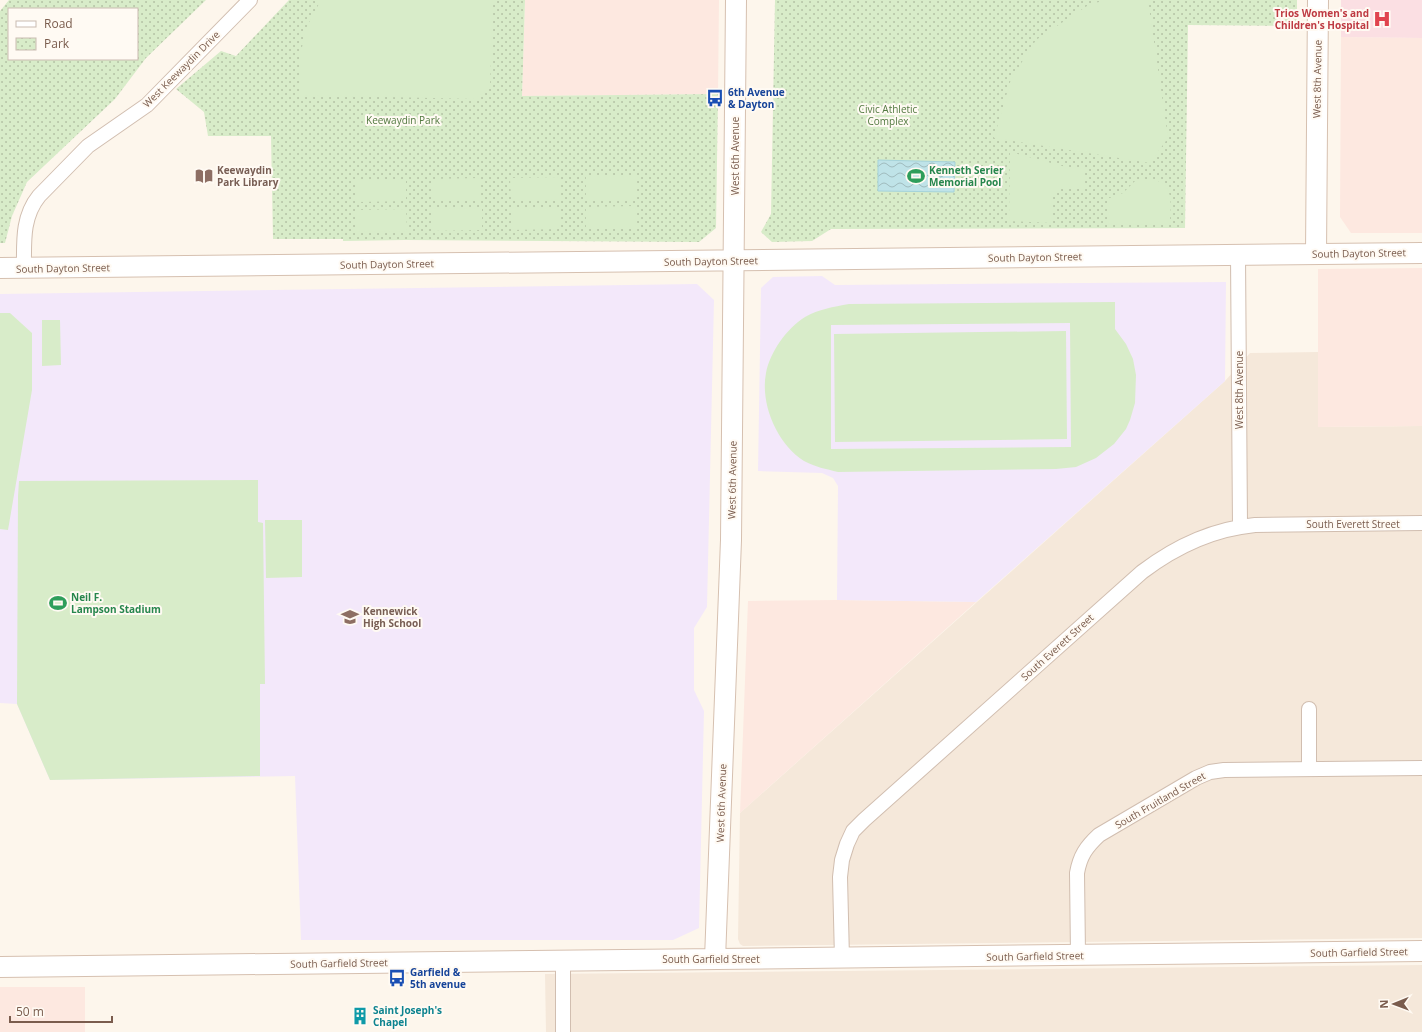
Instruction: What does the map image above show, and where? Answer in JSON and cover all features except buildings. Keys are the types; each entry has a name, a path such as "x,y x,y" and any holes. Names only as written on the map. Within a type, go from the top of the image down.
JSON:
{"street":[{"name":"West Keewaydin Drive","path":"24,268 24,228 30,210 39,196 88,146 146,105 250,0"},
{"name":"West 6th Avenue","path":"716,959 731,540 736,0"},
{"name":"West 8th Avenue","path":"1316,254 1318,0"},
{"name":"South Dayton Street","path":"0,268 1422,253"},
{"name":"West 8th Avenue","path":"1238,255 1240,526"},
{"name":"South Everett Street","path":"842,959 840,877 842,860 853,831 1142,572 1174,550 1193,541 1216,532 1240,526 1255,524 1422,523"},
{"path":"1308,709 1309,769"},
{"name":"South Fruitland Street","path":"1078,955 1077,874 1079,864 1089,844 1196,778 1210,772 1224,770 1422,768"},
{"name":"South Garfield Street","path":"0,967 563,960 842,959 1422,951"},
{"path":"563,960 563,1032"}],"shaded area":[{"path":"525,0 719,0 718,94 522,96"},
{"name":"Trios Women's and Children's Hospital","path":"1341,0 1422,0 1422,38 1341,37"},
{"path":"1341,37 1422,38 1422,233 1351,233 1340,217"},
{"path":"1422,268 1422,426 1318,427 1318,269"},
{"path":"822,276 835,285 1226,282 1225,381 976,602 837,600 838,486 833,478 822,473 758,471 761,288 773,277"},
{"name":"Kennewick High School","path":"697,284 714,300 707,607 694,628 694,690 704,711 699,928 673,940 301,940 295,776 50,780 17,704 0,703 0,294"},
{"path":"1318,352 1318,427 1422,426 1422,938 743,946 740,944 738,939 740,813 1225,381 1250,353"},
{"path":"837,600 976,602 740,813 748,601"},
{"path":"1422,965 1422,1032 546,1032 545,974"},
{"path":"0,987 85,987 85,1032 0,1032"}],"green space":[{"path":"9,0 206,0 146,58 115,99 27,182 12,216 5,243 0,243 0,11"},
{"name":"Keewaydin Park","path":"289,0 525,0 522,96 718,94 716,228 699,242 343,241 343,239 273,239 271,136 208,136 204,112 176,89 221,51 236,56"},
{"path":"321,0 493,0 490,88 475,99 300,95 300,59 305,30"},
{"name":"Civic Athletic Complex","path":"775,0 1297,0 1297,26 1188,25 1185,228 831,229 812,241 772,242 761,232 771,214"},
{"path":"1108,0 1148,0 1168,138 1150,163 994,138 1011,79 1036,40 1090,4"},
{"path":"1010,152 1066,167 1084,167 1084,187 1059,187 1051,195 1051,223 1009,221"},
{"path":"635,176 635,199 586,199 586,177"},
{"path":"560,177 560,199 511,200 510,178"},
{"path":"481,178 481,200 432,201 431,179"},
{"path":"406,179 406,201 357,202 356,180"},
{"path":"1136,180 1156,180 1167,188 1171,206 1170,224 1107,225 1107,199 1123,193"},
{"path":"635,206 636,229 586,229 586,207"},
{"path":"560,207 561,229 511,230 511,208"},
{"path":"482,208 482,230 432,231 432,209"},
{"path":"406,209 407,231 357,232 357,210"},
{"path":"1115,302 1115,329 1126,344 1133,359 1136,375 1135,403 1130,420 1126,429 1114,444 1096,458 1076,467 1056,469 838,472 812,465 794,454 779,434 773,422 768,410 766,397 766,373 771,357 780,341 798,322 816,312 849,304","holes":["1070,323 1071,447 831,449 831,325"]},
{"path":"0,313 10,313 32,333 32,390 8,530 0,529"},
{"path":"42,320 60,320 61,365 42,366"},
{"path":"1066,331 1067,439 835,442 834,334"},
{"name":"Neil F. Lampson Stadium","path":"258,480 258,522 263,523 265,684 260,684 260,776 50,780 17,704 19,481"},
{"path":"265,520 302,520 302,577 266,578"}],"water":[{"name":"Kenneth Serier Memorial Pool","path":"878,160 955,162 954,192 878,191"}],"place":[{"name":"Trios Women's and Children's Hospital","path":"1382,19"},
{"name":"6th Avenue & Dayton","path":"715,98"},
{"name":"Keewaydin Park Library","path":"204,176"},
{"name":"Kenneth Serier Memorial Pool","path":"916,176"},
{"name":"Neil F. Lampson Stadium","path":"58,603"},
{"name":"Kennewick High School","path":"350,617"},
{"name":"Garfield & 5th avenue","path":"397,978"},
{"name":"Saint Joseph's Chapel","path":"360,1016"}]}
